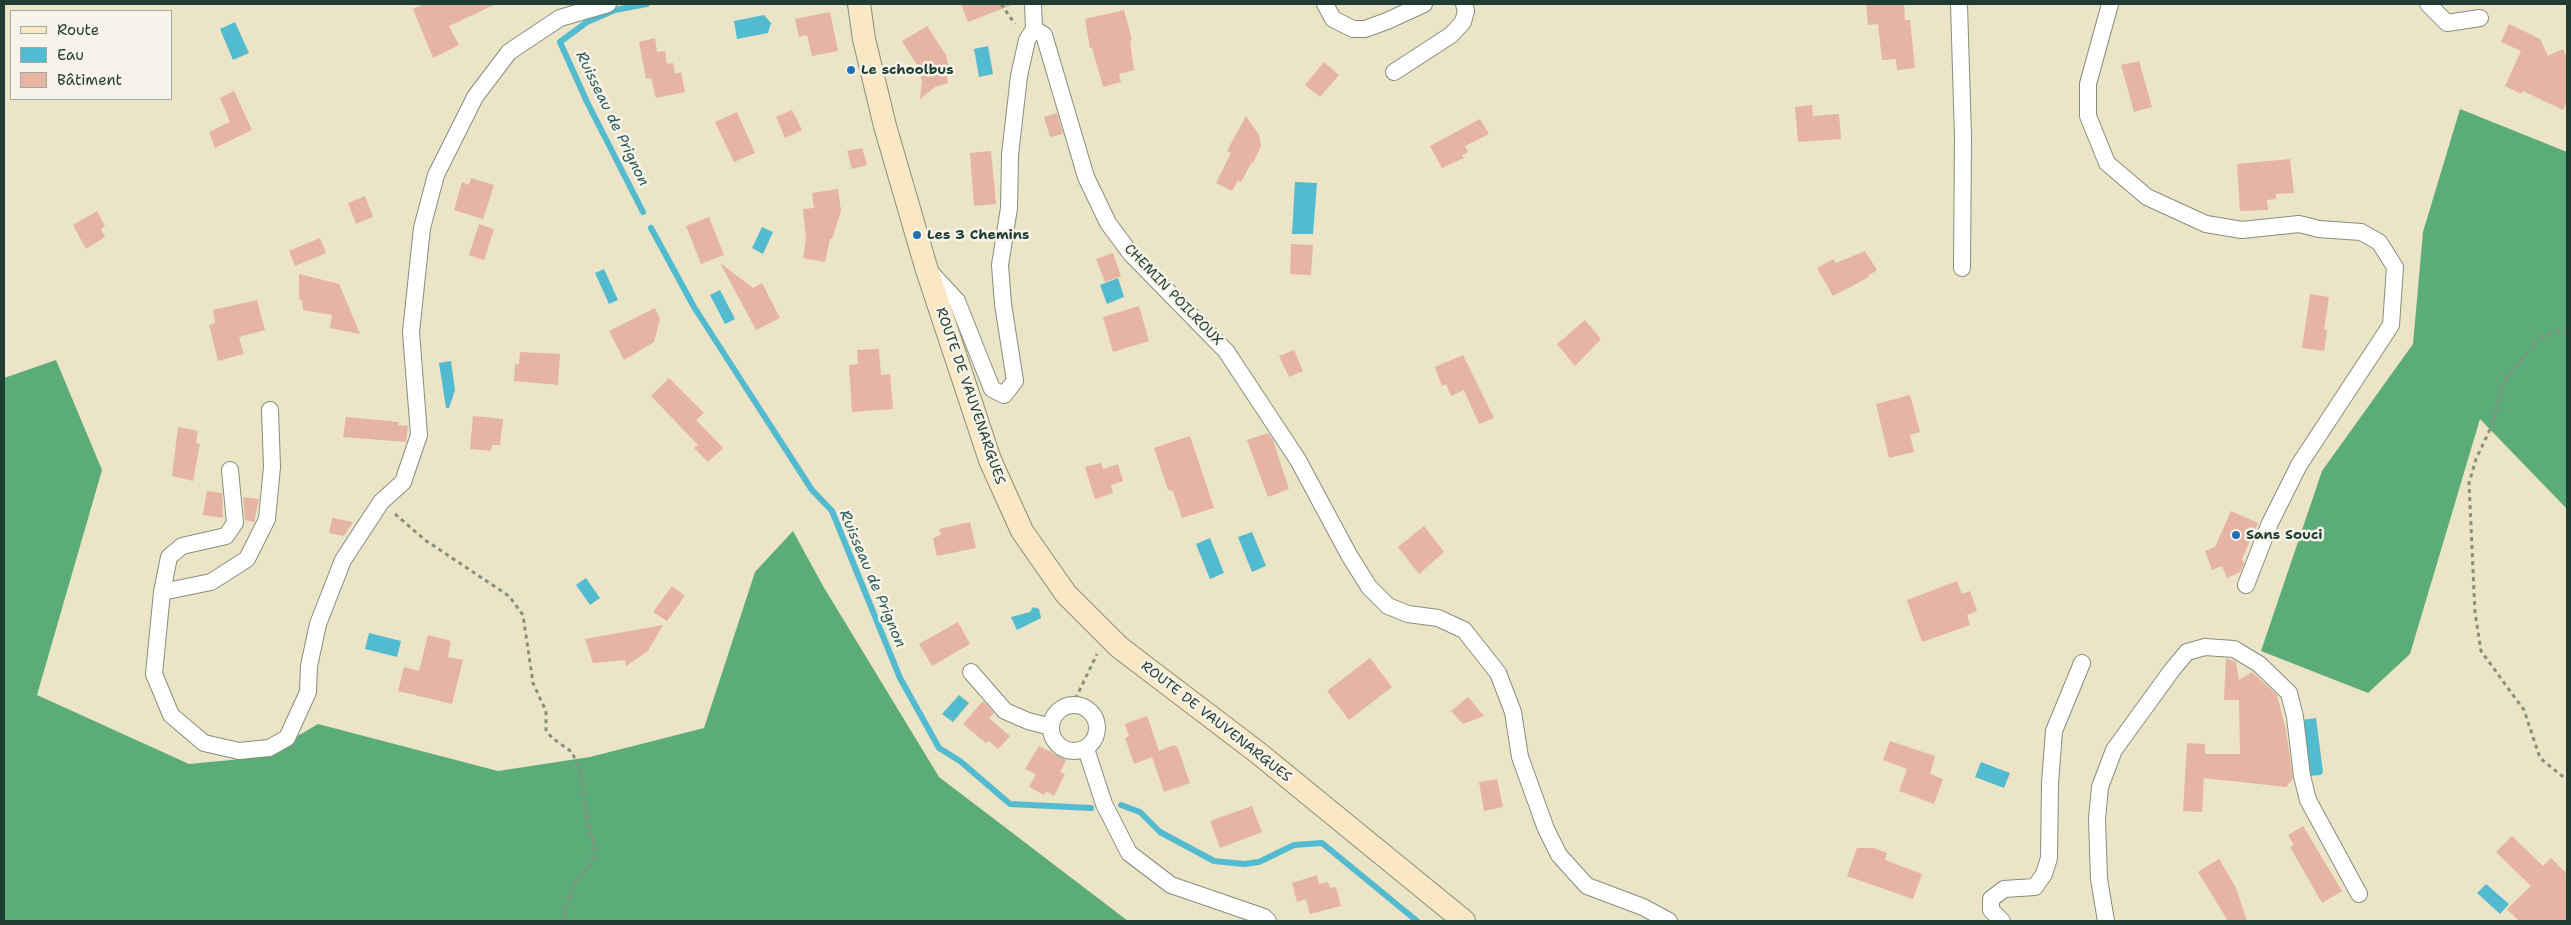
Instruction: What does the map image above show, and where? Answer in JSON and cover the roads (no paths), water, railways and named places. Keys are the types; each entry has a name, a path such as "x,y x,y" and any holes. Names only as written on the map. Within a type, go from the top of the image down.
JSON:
{"main road":[{"name":"ROUTE DE VAUVENARGUES","path":"859,4 864,39 885,126 926,267 990,460 1022,531 1066,594 1110,638 1257,752 1464,921"}],"street":[{"path":"230,470 235,523 226,536 182,546 168,557 162,592 154,674 171,715 204,743 239,750 268,748 287,738 308,692 309,666 318,624 344,560 381,502 403,482 419,435 411,332 422,228 436,176 475,97 509,52 560,18 608,4"},
{"path":"926,267 958,302 992,389 1004,395 1015,381 1003,304 1000,265 1009,208 1010,155 1019,76 1027,40 1034,29 1034,4"},
{"path":"1325,4 1333,19 1353,29 1365,29 1424,4"},
{"path":"1394,72 1451,35 1462,22 1466,11 1464,4"},
{"path":"1959,4 1963,137 1962,268"},
{"path":"2110,4 2088,84 2088,116 2107,163 2147,197 2206,224 2242,230 2299,224 2319,229 2361,232 2379,242 2396,267 2391,325 2299,466 2270,523 2246,585"},
{"path":"2428,4 2447,23 2480,18"},
{"name":"CHEMIN POILROUX","path":"1034,29 1044,35 1086,177 1108,223 1131,254 1226,351 1298,460 1349,555 1369,587 1388,606 1408,614 1438,618 1464,630 1498,673 1513,712 1520,757 1546,829 1559,855 1587,886 1643,907 1669,921"},
{"path":"162,592 211,582 247,558 267,520 272,467 270,410"},
{"path":"2106,921 2099,880 2098,819 2100,787 2114,750 2172,670 2187,652 2205,647 2234,649 2259,664 2289,694 2295,717 2302,776 2308,800 2359,894"},
{"path":"2002,921 1991,910 1991,899 2004,889 2035,887 2044,874 2049,858 2050,782 2054,731 2082,663"},
{"path":"971,672 1005,711 1028,722 1051,727"},
{"path":"1072,706 1080,706 1091,712 1095,721 1096,738 1086,749 1076,752 1059,746 1051,727 1057,712 1072,706"},
{"path":"1086,749 1104,804 1129,853 1171,884 1264,917 1268,921"}],"water":[{"path":"764,15 771,23 768,33 737,39 734,21"},
{"path":"235,22 249,53 233,60 220,29"},
{"path":"988,46 993,74 979,77 974,49"},
{"path":"1295,182 1317,183 1313,234 1292,234"},
{"path":"762,227 773,232 763,254 752,248"},
{"path":"604,269 618,300 609,304 595,273"},
{"path":"1118,278 1124,297 1107,304 1100,285"},
{"path":"720,290 735,319 725,324 710,295"},
{"path":"451,361 455,390 449,408 446,408 439,363"},
{"path":"1252,532 1266,566 1252,572 1238,537"},
{"path":"1210,538 1224,573 1210,579 1196,544"},
{"path":"586,578 600,598 590,605 576,585"},
{"path":"1033,607 1039,609 1041,618 1017,630 1011,617 1030,612"},
{"path":"369,633 401,641 397,657 365,649"},
{"path":"959,695 969,703 953,722 942,714"},
{"path":"2316,718 2323,772 2321,775 2308,776 2302,720"},
{"path":"1981,762 2010,773 2004,788 1975,777"},
{"path":"2486,884 2509,904 2500,914 2477,893"}],"waterway":[{"name":"Ruisseau de Prignon","path":"643,212 587,102 560,42 587,22 615,10 647,4"},
{"name":"Ruisseau de Prignon","path":"651,228 694,307 812,490 832,511 900,678 939,748 960,761 1010,804 1091,808"},
{"name":"Ruisseau de Prignon","path":"1121,805 1140,812 1160,832 1214,861 1244,864 1259,862 1294,845 1322,843 1417,921"}],"place":[{"name":"Le schoolbus","path":"851,70"},
{"name":"Les 3 Chemins","path":"917,235"},
{"name":"Sans Souci","path":"2236,535"}]}
